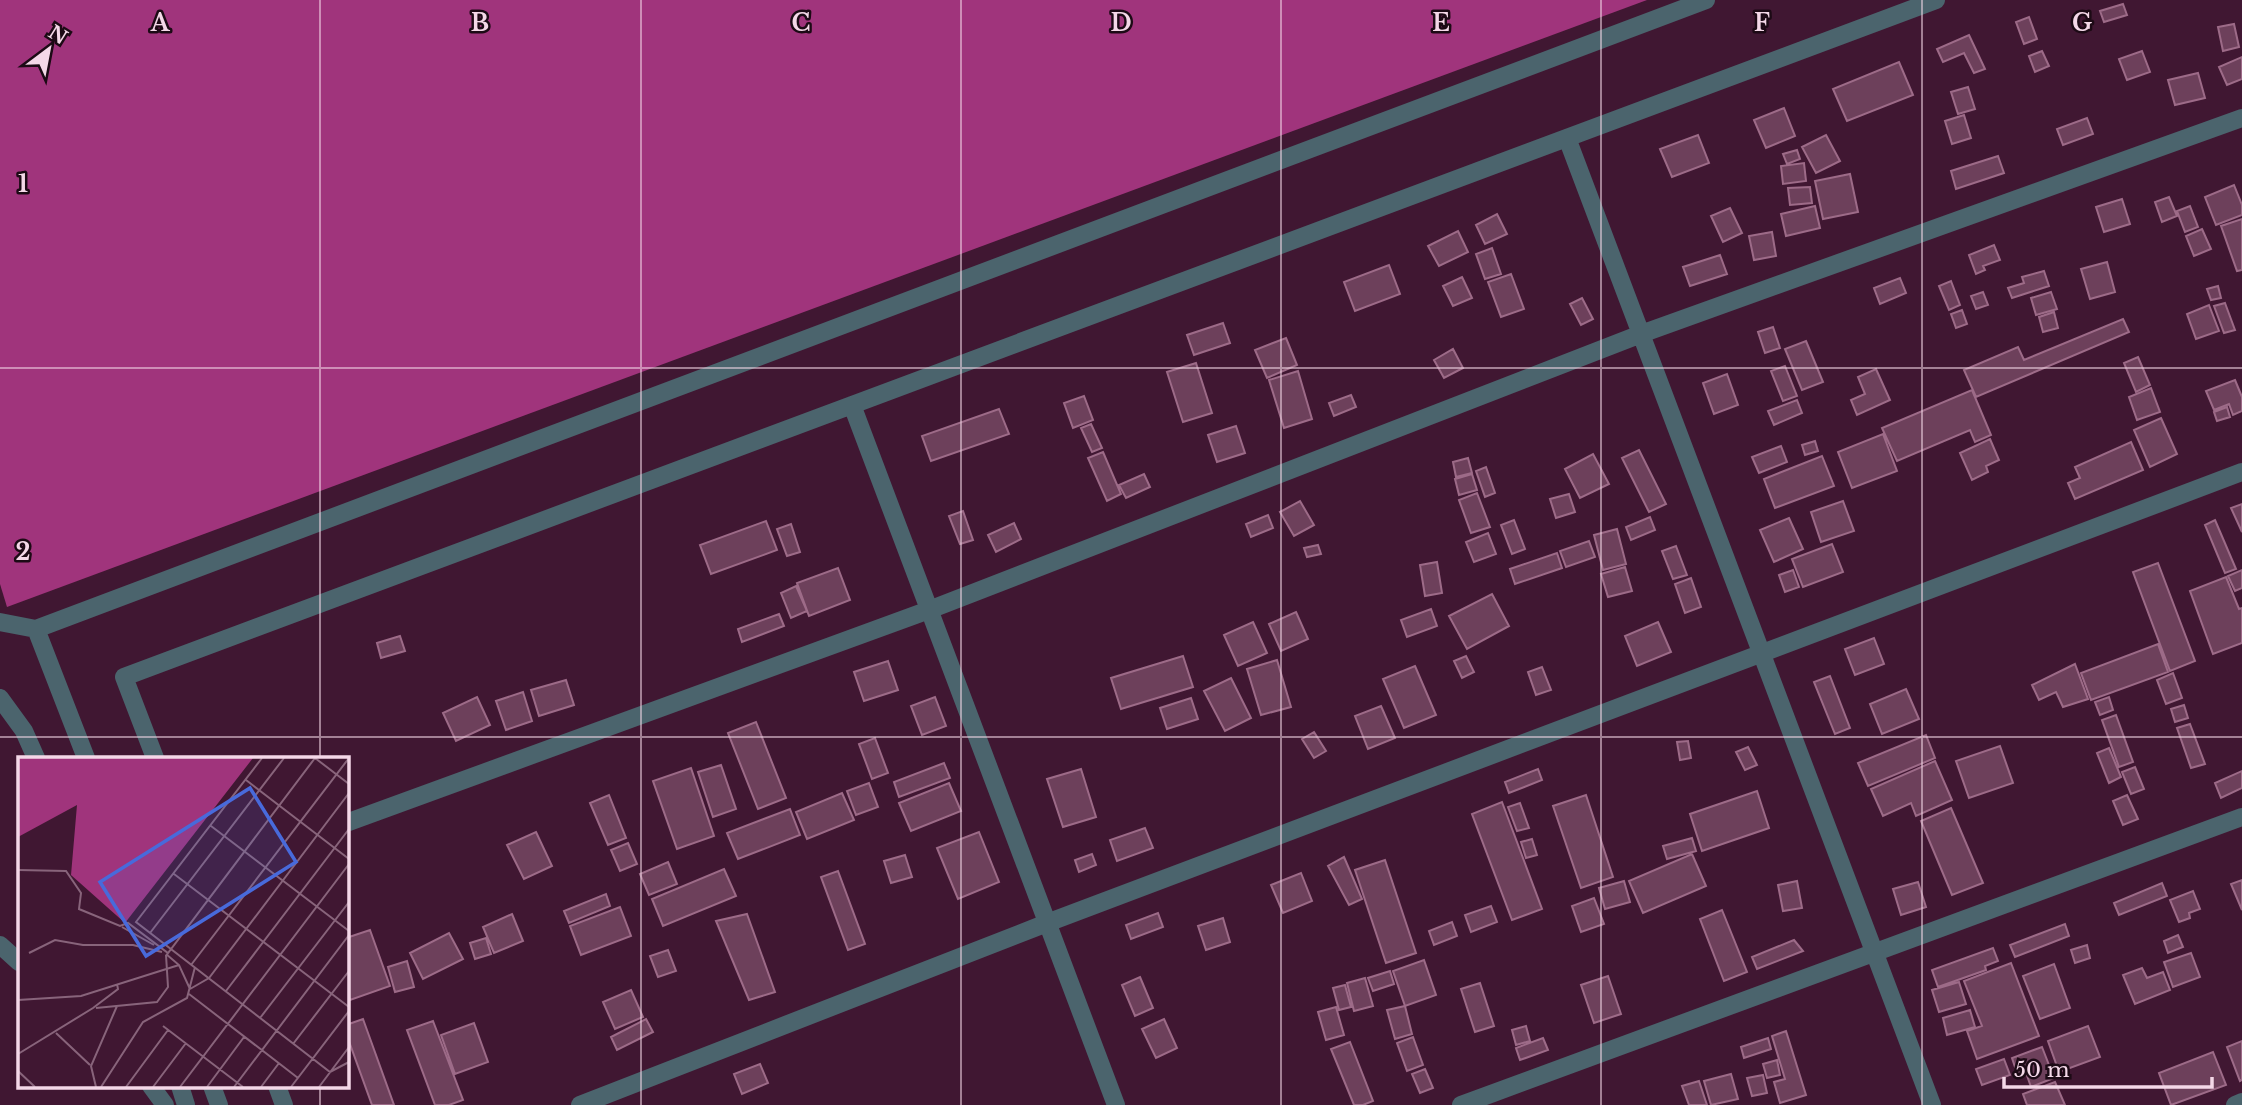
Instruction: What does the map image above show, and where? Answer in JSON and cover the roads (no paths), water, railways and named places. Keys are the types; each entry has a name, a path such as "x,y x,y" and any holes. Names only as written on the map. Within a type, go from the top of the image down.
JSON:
{"street":[{"path":"0,622 36,629 1706,0"},
{"path":"155,757 124,677 1936,0"},
{"path":"348,822 929,610 1642,334 2242,118"},
{"path":"1567,138 1932,1105"},
{"path":"852,405 1116,1105"},
{"path":"580,1105 1047,923 2242,472"},
{"path":"36,629 86,757"},
{"path":"0,698 24,731 36,757"},
{"path":"1461,1105 2242,817"},
{"path":"0,945 18,961"},
{"path":"152,1088 165,1105"},
{"path":"181,1088 186,1105"},
{"path":"213,1088 219,1105"},
{"path":"278,1088 284,1105"},
{"path":"2235,1105 2242,1102"}]}
